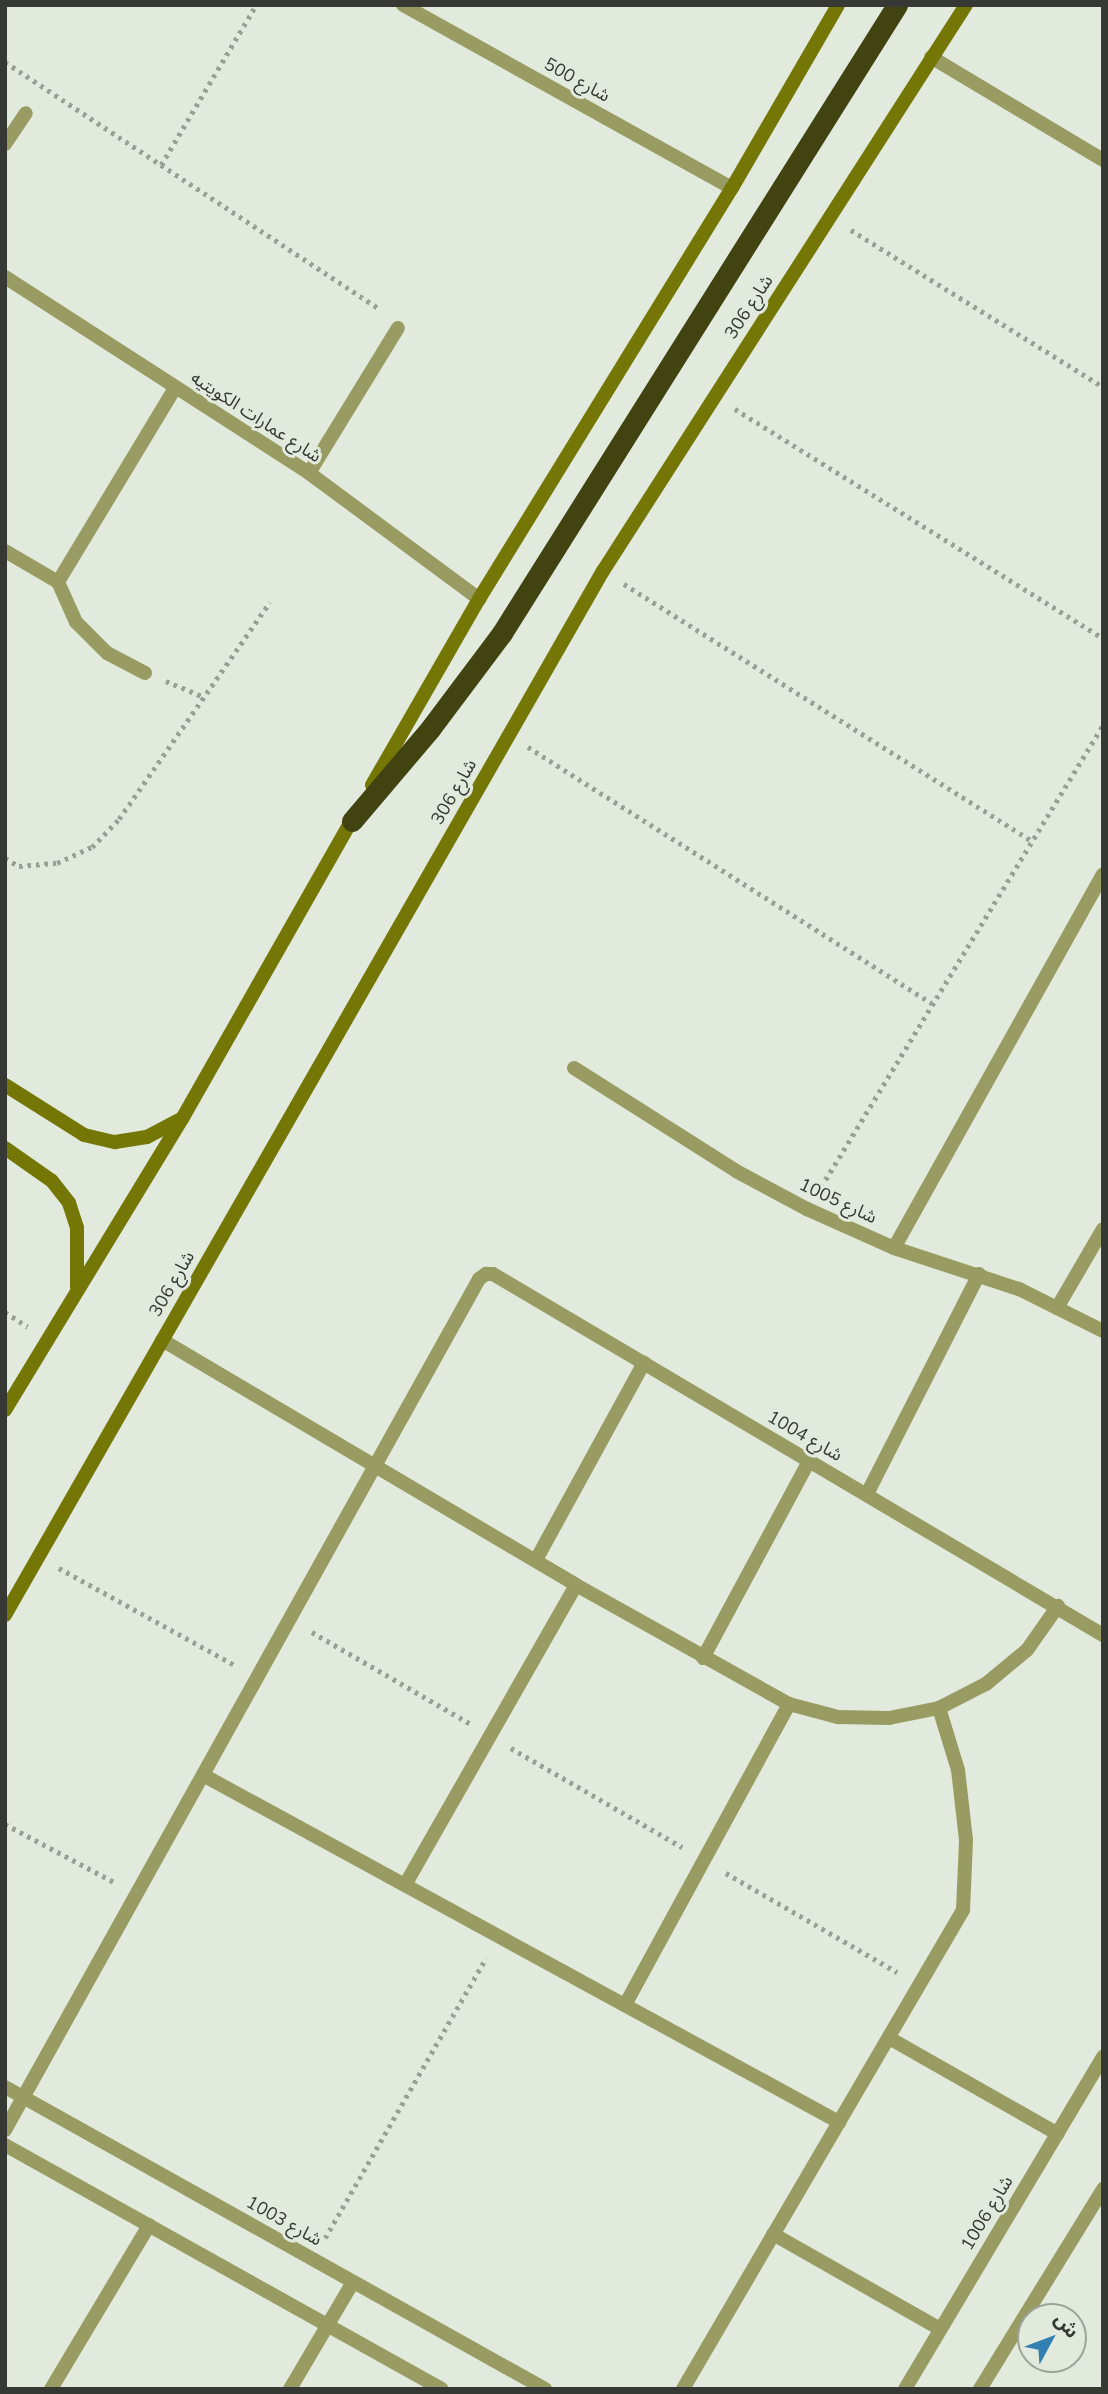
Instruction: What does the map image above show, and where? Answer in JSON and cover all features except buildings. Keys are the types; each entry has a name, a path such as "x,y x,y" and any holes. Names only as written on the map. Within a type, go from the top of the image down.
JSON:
{"highway":[{"path":"352,821 430,729 502,633 897,5"}],"street":[{"name":"شارع 500","path":"403,5 732,188"},
{"path":"5,1410 182,1119 479,599 732,188 838,5"},
{"name":"شارع 306","path":"5,1615 603,571 930,57 966,5"},
{"path":"930,57 1103,160"},
{"path":"5,144 26,113"},
{"name":"شارع عمارات الكويتيه","path":"5,277 309,473 479,599"},
{"path":"309,473 398,328"},
{"path":"58,582 175,388"},
{"path":"5,551 58,582 84,630 107,653 145,673"},
{"path":"894,1248 1103,874"},
{"name":"شارع 1005","path":"573,1068 736,1171 807,1209 894,1248 979,1274 1103,1331"},
{"path":"5,1086 84,1135 115,1142 147,1137 182,1119"},
{"path":"5,1148 52,1181 69,1203 77,1228 76,1290"},
{"path":"1057,1308 1103,1229"},
{"name":"شارع 1004","path":"374,1467 479,1279 486,1274 493,1274 1103,1635"},
{"path":"867,1494 979,1274"},
{"path":"162,1340 576,1585 789,1704 851,1718 889,1718 939,1708 986,1684 1027,1650 1058,1606"},
{"path":"536,1560 644,1363"},
{"path":"703,1658 810,1461"},
{"path":"5,2130 374,1467"},
{"path":"405,1885 576,1585"},
{"path":"625,2005 789,1704"},
{"path":"683,2389 963,1910 966,1840 958,1770 939,1708"},
{"path":"203,1774 839,2122"},
{"path":"889,2038 1058,2134"},
{"name":"شارع 1006","path":"905,2389 1103,2057"},
{"name":"شارع 1003","path":"5,2087 545,2389"},
{"path":"5,2145 441,2389"},
{"path":"980,2389 1103,2189"},
{"path":"51,2389 149,2225"},
{"path":"773,2234 940,2329"},
{"path":"290,2389 353,2282"}],"path":[{"path":"161,165 257,5"},
{"path":"5,62 394,318 398,328"},
{"path":"829,216 1103,387"},
{"path":"714,397 1103,638"},
{"path":"603,571 1032,841"},
{"path":"5,858 19,866 57,863 92,846 119,819 270,602"},
{"path":"145,673 204,697"},
{"path":"807,1209 1103,725"},
{"path":"509,735 932,1003"},
{"path":"39,1556 257,1677"},
{"path":"289,1619 919,1985"},
{"path":"5,1824 136,1894"},
{"path":"313,2259 499,1936"}]}
